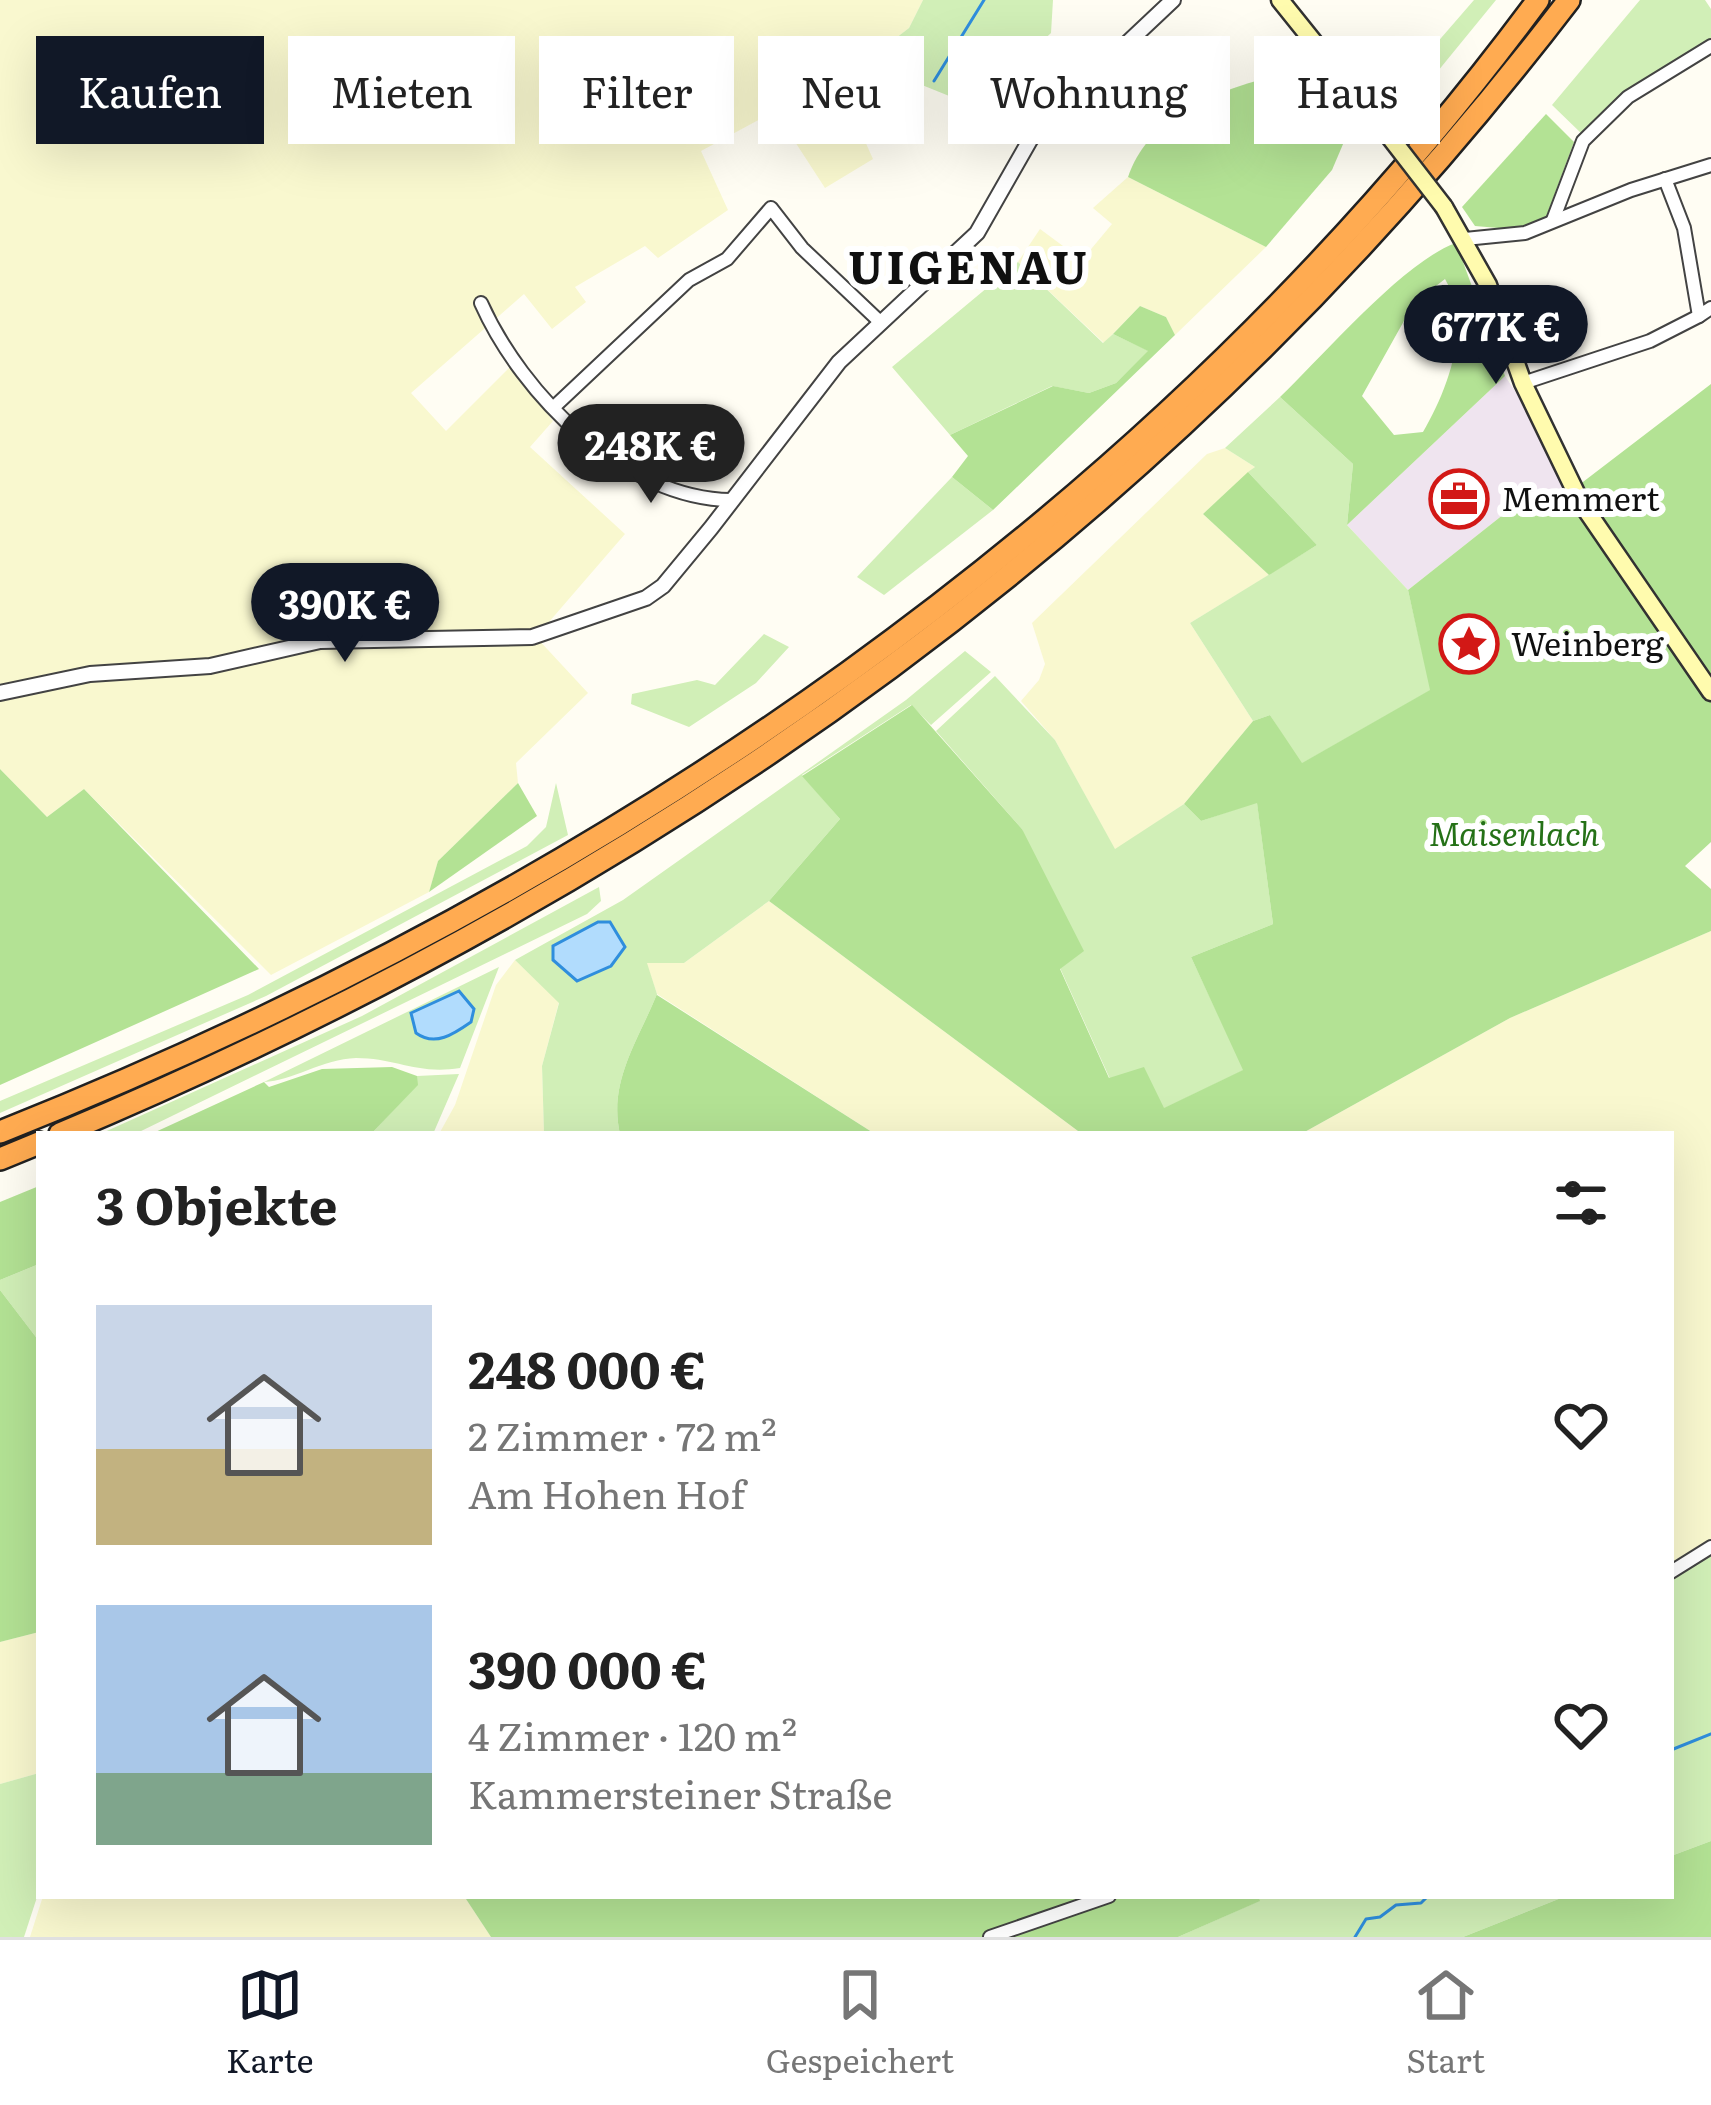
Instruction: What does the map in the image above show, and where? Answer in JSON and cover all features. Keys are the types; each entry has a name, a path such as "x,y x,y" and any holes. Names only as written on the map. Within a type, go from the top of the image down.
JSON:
{"highway":[{"path":"0,1132 301,1003 461,920 703,775 841,679 995,560 1226,352 1427,137 1538,0"},
{"path":"67,1131 261,1046 467,942 685,813 868,686 1101,500 1228,381 1374,233 1569,0"},
{"path":"0,1159 36,1144"}],"main road":[{"path":"1280,0 1465,239 1523,383 1580,501 1711,692"}],"street":[{"path":"0,693 90,674 210,666 320,641 506,638 553,632 646,598 663,586 814,389 878,320 977,232 1030,140 1051,115 1172,0"},
{"path":"1553,220 1583,141 1628,97 1711,46"},
{"path":"1465,239 1525,233 1664,178 1711,165"},
{"path":"1523,383 1650,341 1705,312 1684,228 1664,178"},
{"path":"554,407 689,280 727,259 771,208 802,248 878,320"},
{"path":"482,303 500,345 554,407 648,479 701,500 731,500"},
{"path":"1674,1570 1711,1547"},
{"path":"990,1937 1100,1899"}],"shaded area":[{"path":"1505,376 1578,485 1523,499 1408,590 1347,525"}],"green space":[{"path":"0,0 923,0 909,28 899,36 758,36 758,120 734,133 734,36 539,36 539,144 714,144 701,151 728,210 658,258 645,246 575,287 586,302 552,329 524,294 411,393 446,431 511,366 553,421 530,447 625,534 536,637 588,693 516,763 518,783 438,861 429,892 271,975 84,789 47,817 0,769"},
{"path":"923,0 1053,0 1048,36 948,36 948,96 924,86 924,36 899,36 909,28"},
{"path":"1474,0 1496,0 1440,69 1440,39"},
{"path":"1640,0 1705,0 1711,9 1711,41 1603,112 1582,134 1552,105"},
{"path":"1254,82 1254,144 1343,144 1332,170 1266,247 1128,177 1146,144 1230,144 1230,90"},
{"path":"1546,114 1574,142 1545,220 1522,230 1475,226 1462,207"},
{"path":"796,144 866,144 873,159 825,188"},
{"path":"1128,177 1266,247 1175,335 1166,317 1140,306 1104,343 1018,262 1040,229 1082,260 1112,224 1093,208"},
{"path":"1456,243 1505,376 1347,525 1353,464 1280,397 1365,311 1435,253","holes":["1445,279 1453,297 1454,357 1441,397 1423,432 1394,435 1362,396 1414,303"]},
{"path":"1018,262 1103,343 1113,334 1149,351 1116,383 1089,393 1052,386 950,435 892,367"},
{"path":"1140,306 1166,317 1175,335 993,510 952,477 968,456 950,435 1053,386 1089,393 1116,383 1148,351 1113,334"},
{"name":"Maisenlach","path":"1711,384 1711,842 1685,866 1711,889 1711,931 1510,1018 1306,1131 1078,1131 769,901 840,819 802,776 912,705 1022,829 1084,951 1060,969 1109,1078 1144,1067 1164,1108 1243,1070 1191,957 1273,924 1257,803 1201,821 1184,804 1253,721 1270,715 1302,763 1430,690 1408,590 1523,499 1579,485"},
{"path":"1280,397 1353,464 1347,525 1408,590 1431,690 1301,764 1270,715 1253,721 1190,623 1317,545 1248,472 1255,467 1225,448"},
{"path":"1225,448 1255,467 1203,514 1269,575 1190,623 1253,721 1184,804 1115,850 1055,740 1021,701 1039,680 1045,664 1032,623 1207,454"},
{"path":"1248,472 1317,545 1269,575 1203,514"},
{"path":"952,477 993,510 884,595 857,577"},
{"path":"764,634 789,647 756,683 689,727 631,704 632,694 697,680 715,685"},
{"path":"965,651 991,672 931,725 911,705 802,775 840,819 769,901 684,963 647,963 657,994 621,1079 620,1131 544,1131 542,1066 559,1003 515,960 623,900 906,700"},
{"path":"995,676 1055,740 1115,849 1184,804 1201,821 1257,802 1273,924 1191,957 1244,1070 1163,1109 1110,1079 1060,968 1022,829 936,731"},
{"path":"0,769 47,817 84,789 259,969 0,1085"},
{"path":"518,783 537,816 429,892 438,861"},
{"path":"556,783 568,835 266,996 0,1113 0,1101 248,995 527,846 546,827"},
{"path":"599,887 601,901 587,914 141,1131 107,1131 362,1016"},
{"path":"769,901 1078,1131 870,1131 657,994 646,962 684,963"},
{"path":"1711,931 1711,1547 1674,1572 1674,1131 1306,1131 1510,1018"},
{"path":"515,960 559,1002 542,1066 544,1131 441,1131 455,1105 496,985"},
{"path":"499,967 460,1068 431,1069 356,1058 264,1082"},
{"path":"657,994 870,1131 620,1131 621,1079"},
{"path":"392,1067 417,1076 418,1085 374,1131 158,1131 264,1082 269,1087 322,1069"},
{"path":"459,1074 434,1131 374,1131 417,1085 417,1076"},
{"path":"36,1187 36,1265 0,1280 0,1202"},
{"path":"36,1265 36,1337 0,1290 0,1280"},
{"path":"0,1290 36,1337 36,1633 0,1642"},
{"path":"1711,1547 1711,1841 1674,1855 1674,1572"},
{"path":"36,1633 36,1774 0,1784 0,1642"},
{"path":"36,1774 36,1899 24,1937 0,1937 0,1784"},
{"path":"1711,1841 1711,1937 1463,1937 1558,1899 1674,1899 1674,1855"},
{"path":"42,1899 466,1899 491,1937 30,1937"},
{"path":"466,1899 1260,1901 1178,1937 491,1937"},
{"path":"1558,1899 1463,1937 1178,1937 1259,1901"}],"water":[{"path":"598,922 610,922 625,947 611,966 577,981 553,960 553,946"},
{"path":"459,991 474,1009 471,1022 437,1039 416,1033 411,1013"}],"waterway":[{"path":"934,81 984,0"},
{"path":"1674,1749 1711,1734"},
{"path":"1355,1937 1366,1919 1380,1917 1396,1905 1425,1899"}],"place":[{"name":"Memmert","path":"1459,499"},
{"name":"Weinberg","path":"1469,644"}],"district":[{"name":"UIGENAU","path":"969,268"}]}
